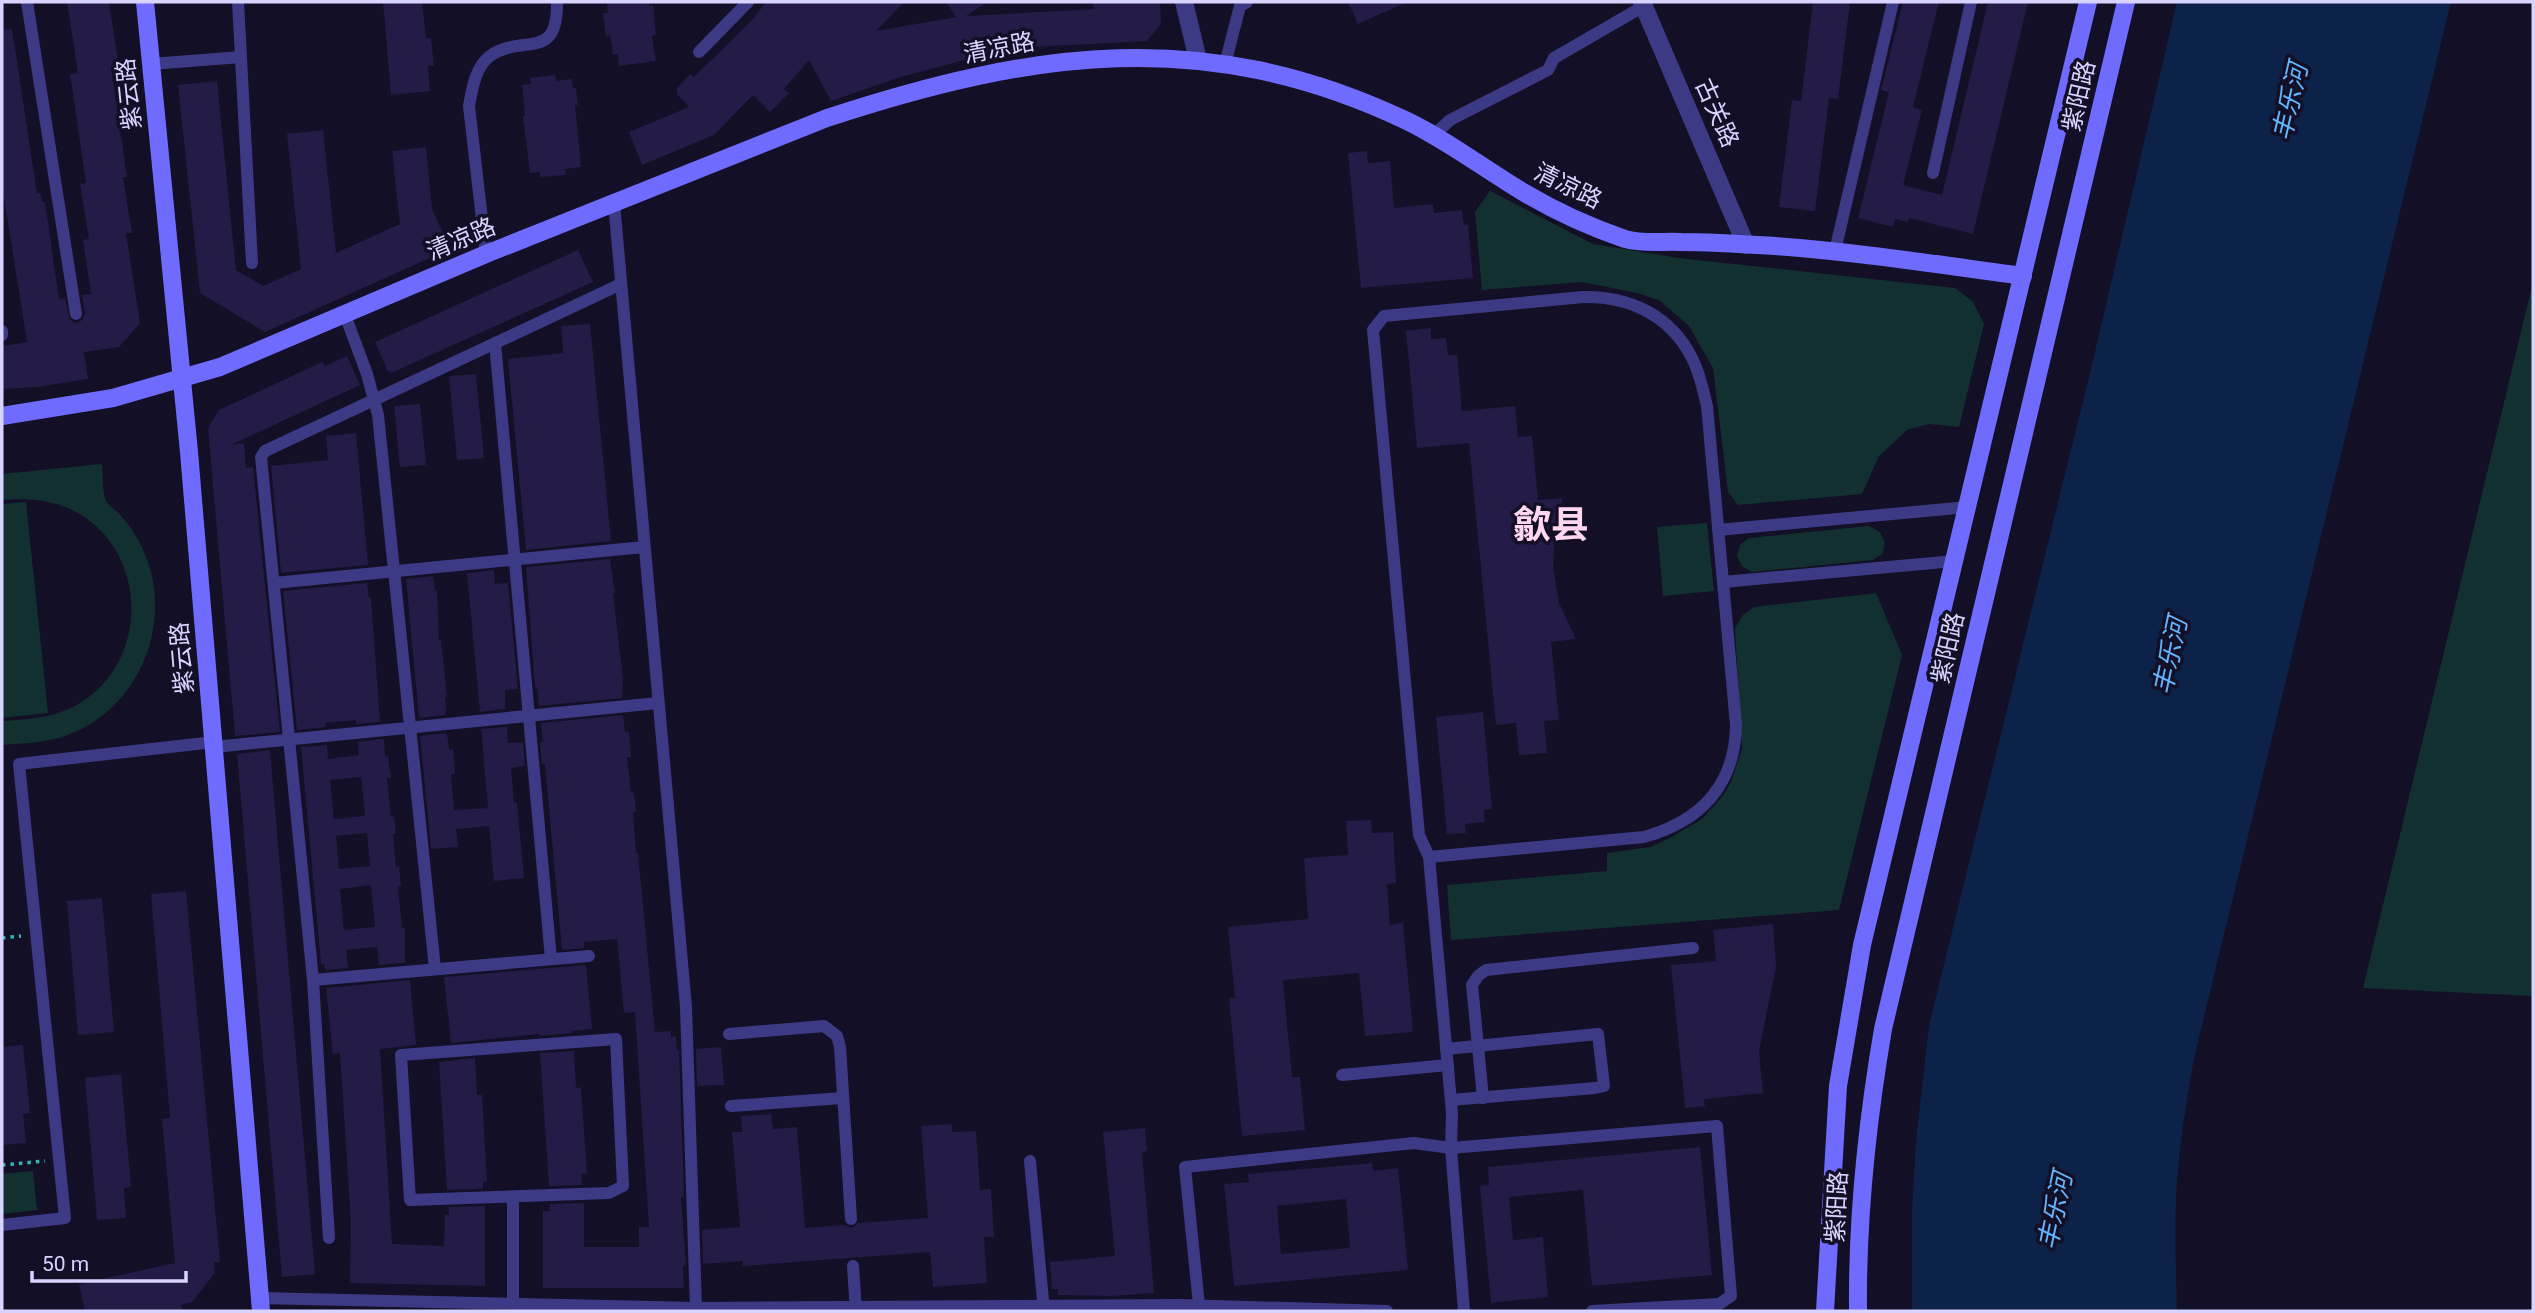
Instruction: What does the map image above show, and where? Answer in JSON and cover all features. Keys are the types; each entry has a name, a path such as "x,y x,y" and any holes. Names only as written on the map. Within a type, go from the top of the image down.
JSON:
{"street":[{"name":"紫云路","path":"145,2 182,380 260,1305"},
{"path":"1184,2 1198,60"},
{"name":"紫阳路","path":"1825,1311 1834,1127 1849,1016 1862,946 2088,2"},
{"name":"紫阳路","path":"1858,1311 1863,1165 1883,1029 2126,2"},
{"name":"古关路","path":"1643,4 1746,244"},
{"name":"清凉路","path":"2,416 113,398 220,367 486,254 827,118 920,89 1015,68 1130,56 1225,64 1320,88 1402,119 1434,135 1524,193 1554,209 1629,240 1746,244 1835,251 2023,276"}],"lane":[{"path":"27,2 76,314"},
{"path":"238,2 252,262"},
{"path":"486,254 469,106 474,83 490,56 543,41 552,35 556,25 558,2"},
{"path":"699,52 748,2"},
{"path":"1225,64 1240,6 1247,2"},
{"path":"1835,251 1893,2"},
{"path":"1933,173 1971,2"},
{"path":"1434,135 1450,120 1548,70 1554,58 1643,4"},
{"path":"151,64 241,57"},
{"path":"614,203 686,1007 696,1308"},
{"path":"329,1238 313,980 261,457 265,451 621,285"},
{"path":"1429,857 1644,836 1684,821 1707,803 1724,779 1734,753 1736,739 1707,406 1698,373 1682,341 1663,321 1633,303 1600,297 1384,316 1373,330 1419,835 1429,857 1451,1100 1451,1148 1464,1311"},
{"path":"345,315 367,374 378,415 435,969"},
{"path":"495,343 551,959"},
{"path":"1718,530 1968,506"},
{"path":"274,583 645,547"},
{"path":"1723,582 1955,561"},
{"path":"2,1225 65,1218 19,764 659,703"},
{"path":"1483,1098 1472,985 1486,970 1693,948"},
{"path":"313,980 589,956"},
{"path":"729,1034 824,1026 829,1028 839,1041 850,1219"},
{"path":"1446,1049 1598,1034 1604,1086 1451,1100"},
{"path":"616,1039 624,1186 609,1194 513,1197 410,1200 401,1055 616,1039"},
{"path":"1342,1075 1448,1065"},
{"path":"731,1106 843,1098"},
{"path":"1199,1305 1185,1167 1415,1143 1451,1148 1717,1126 1731,1296 1719,1304 1592,1311"},
{"path":"1030,1161 1043,1308"},
{"path":"513,1197 513,1308"},
{"path":"853,1266 856,1309"},
{"path":"260,1305 856,1309 1199,1305 1387,1311"}],"path":[{"path":"2,1165 59,1160"}],"green space":[{"path":"1490,191 1593,244 1679,258 1955,288 1973,302 1984,324 1959,427 1929,424 1907,430 1879,456 1862,494 1738,505 1728,492 1713,368 1689,326 1659,300 1582,282 1482,290 1475,212"},
{"path":"2533,282 2533,996 2363,988"},
{"path":"102,464 106,501 137,538 148,562 154,588 155,613 151,639 143,663 114,706 94,722 54,739 2,745 2,721 61,712 80,703 103,684 120,659 129,632 131,603 126,575 115,548 96,526 70,509 53,503 28,499 2,500 2,474"},
{"path":"26,502 48,713 2,718 2,504"},
{"path":"1707,523 1714,591 1663,596 1657,527"},
{"path":"1869,526 1880,532 1885,543 1882,554 1873,560 1752,572 1742,566 1737,556 1740,545 1749,538"},
{"path":"1876,593 1902,655 1839,910 1451,940 1447,885 1607,871 1607,853 1650,847 1670,838 1702,819 1722,797 1731,782 1742,749 1735,628 1743,615 1754,607"},
{"path":"33,1171 37,1210 2,1214 2,1174"}],"water":[{"name":"丰乐河","path":"2177,2 2451,2 2194,1058 2177,1181 2177,1311 1912,1311 1912,1210 1916,1141 1929,1025 2090,373"}],"building":[{"path":"67,2 109,2 119,67 111,68 127,177 123,177 132,233 126,233 140,323 119,347 84,352 88,379 2,389 2,346 27,342 2,185 2,30 12,29 37,193 40,193 42,202 45,202 59,299 65,298 70,320 77,323 82,320 85,313 82,295 91,294 83,240 89,239 80,184 86,183 70,74 78,73"},
{"path":"383,2 422,2 426,38 431,38 434,66 428,66 430,91 391,95"},
{"path":"607,2 649,2 649,6 653,5 656,35 652,36 656,61 619,66 618,54 613,55 610,35 606,36 603,13 608,13"},
{"path":"766,2 904,2 876,31 956,17 946,2 987,2 966,16 1094,9 1093,2 1160,2 1161,24 1147,41 1034,47 968,59 901,77 831,101 809,60 784,89 789,93 770,112 753,95 714,135 642,165 629,132 689,107 677,94 677,88 690,74 694,77 752,20"},
{"path":"1348,2 1407,2 1358,24"},
{"path":"1813,2 1850,2 1838,99 1829,98 1815,211 1779,207 1792,100 1801,101"},
{"path":"1903,2 1939,2 1913,107 1922,110 1903,185 1942,195 1988,2 2028,2 1973,234 1909,218 1908,222 1895,219 1893,227 1858,218 1889,92 1881,90"},
{"path":"555,75 556,81 572,79 573,88 576,88 581,167 565,169 566,175 540,177 540,172 530,173 522,85 531,84 530,78"},
{"path":"217,81 236,270 263,286 301,269 287,134 323,130 336,253 400,224 392,151 426,147 432,209 450,249 265,332 200,293 178,85"},
{"path":"1367,151 1368,163 1390,161 1394,208 1433,204 1434,213 1462,210 1464,225 1468,224 1473,278 1361,288 1348,153"},
{"path":"578,250 593,282 391,373 388,372 375,342"},
{"path":"590,324 611,541 526,550 508,359 563,353 561,326"},
{"path":"1431,328 1431,339 1446,338 1448,355 1457,355 1462,411 1515,406 1518,437 1532,436 1538,500 1563,498 1555,525 1553,568 1559,603 1576,639 1551,642 1559,720 1544,721 1547,753 1519,755 1516,723 1496,725 1469,443 1417,448 1406,331"},
{"path":"347,356 360,385 231,445 244,443 246,468 253,467 280,732 235,736 208,429 219,410 322,362 325,366"},
{"path":"476,374 484,458 457,460 449,376"},
{"path":"420,404 426,465 400,467 394,406"},
{"path":"356,433 368,565 281,573 271,466 328,460 326,436"},
{"path":"610,559 623,679 622,698 539,706 535,687 526,567"},
{"path":"494,570 495,584 508,583 518,689 505,690 505,709 480,712 467,573"},
{"path":"433,576 437,591 446,710 445,715 419,718 406,579"},
{"path":"367,583 371,598 380,722 356,724 356,720 325,723 326,727 297,730 283,591"},
{"path":"1483,712 1492,809 1484,810 1485,822 1465,824 1466,833 1447,834 1436,717"},
{"path":"623,715 625,732 629,732 631,757 627,757 631,793 634,792 636,853 655,1032 671,1031 671,1037 676,1036 679,1050 684,1197 681,1197 686,1266 683,1266 684,1288 543,1288 543,1211 550,1211 550,1204 584,1203 584,1247 639,1247 639,1227 649,1227 635,1012 624,1013 617,939 584,942 584,948 562,950 545,764 542,764 540,742 543,742 541,723"},
{"path":"507,727 508,743 523,742 525,766 511,768 524,878 494,881 489,826 456,829 458,847 431,849 420,736 447,733 449,750 453,749 455,774 451,774 454,810 488,808 481,729"},
{"path":"384,740 385,757 388,756 391,778 387,778 391,817 394,816 396,833 393,834 401,886 398,887 402,928 405,928 405,963 379,965 377,947 346,950 348,968 325,970 324,964 321,964 301,747 327,745 328,759 359,755 358,742","holes":["361,777 365,816 334,819 330,780","367,833 370,866 339,869 336,836","371,885 375,927 344,930 340,889"]},
{"path":"270,750 315,1274 282,1277 237,754"},
{"path":"1371,820 1372,833 1393,832 1396,883 1387,884 1390,925 1403,923 1413,1032 1365,1036 1359,973 1283,980 1292,1077 1300,1077 1305,1130 1242,1136 1229,998 1235,998 1228,927 1308,919 1304,858 1348,855 1346,821"},
{"path":"186,891 220,1262 214,1262 215,1273 192,1302 181,1305 182,1311 85,1311 79,1284 175,1263 162,1119 170,1118 151,894"},
{"path":"102,898 114,1032 78,1035 67,901"},
{"path":"1773,924 1776,967 1759,1051 1763,1093 1704,1099 1705,1106 1685,1108 1671,965 1716,961 1713,930"},
{"path":"586,965 592,1029 451,1043 444,977"},
{"path":"410,980 416,1045 380,1049 392,1244 444,1246 445,1215 449,1215 449,1207 485,1206 485,1286 350,1283 351,1223 340,1053 333,1054 326,988"},
{"path":"23,1045 30,1113 23,1114 26,1143 2,1145 2,1047"},
{"path":"721,1047 724,1085 697,1086 696,1049"},
{"path":"574,1051 576,1088 581,1087 587,1174 581,1174 582,1185 549,1186 540,1053"},
{"path":"475,1058 477,1095 482,1095 487,1181 483,1182 483,1189 447,1190 439,1062"},
{"path":"121,1074 131,1187 124,1188 126,1218 97,1220 85,1078"},
{"path":"771,1114 773,1129 797,1127 805,1228 844,1225 852,1228 858,1223 928,1218 921,1126 952,1124 952,1132 976,1131 980,1190 991,1189 994,1237 984,1237 987,1283 933,1287 930,1252 743,1266 743,1261 703,1264 702,1230 740,1227 732,1132 742,1132 741,1116"},
{"path":"1145,1128 1147,1151 1142,1152 1154,1293 1112,1296 1058,1295 1058,1289 1052,1289 1050,1262 1115,1256 1103,1132"},
{"path":"1700,1147 1712,1275 1592,1286 1583,1190 1509,1197 1513,1240 1543,1237 1548,1297 1491,1303 1480,1186 1489,1185 1488,1167"},
{"path":"1372,1163 1373,1171 1398,1168 1408,1270 1234,1286 1224,1184 1249,1182 1248,1174","holes":["1346,1199 1350,1248 1281,1254 1277,1206"]}],"district":[{"name":"歙县","path":"1551,525"}]}
